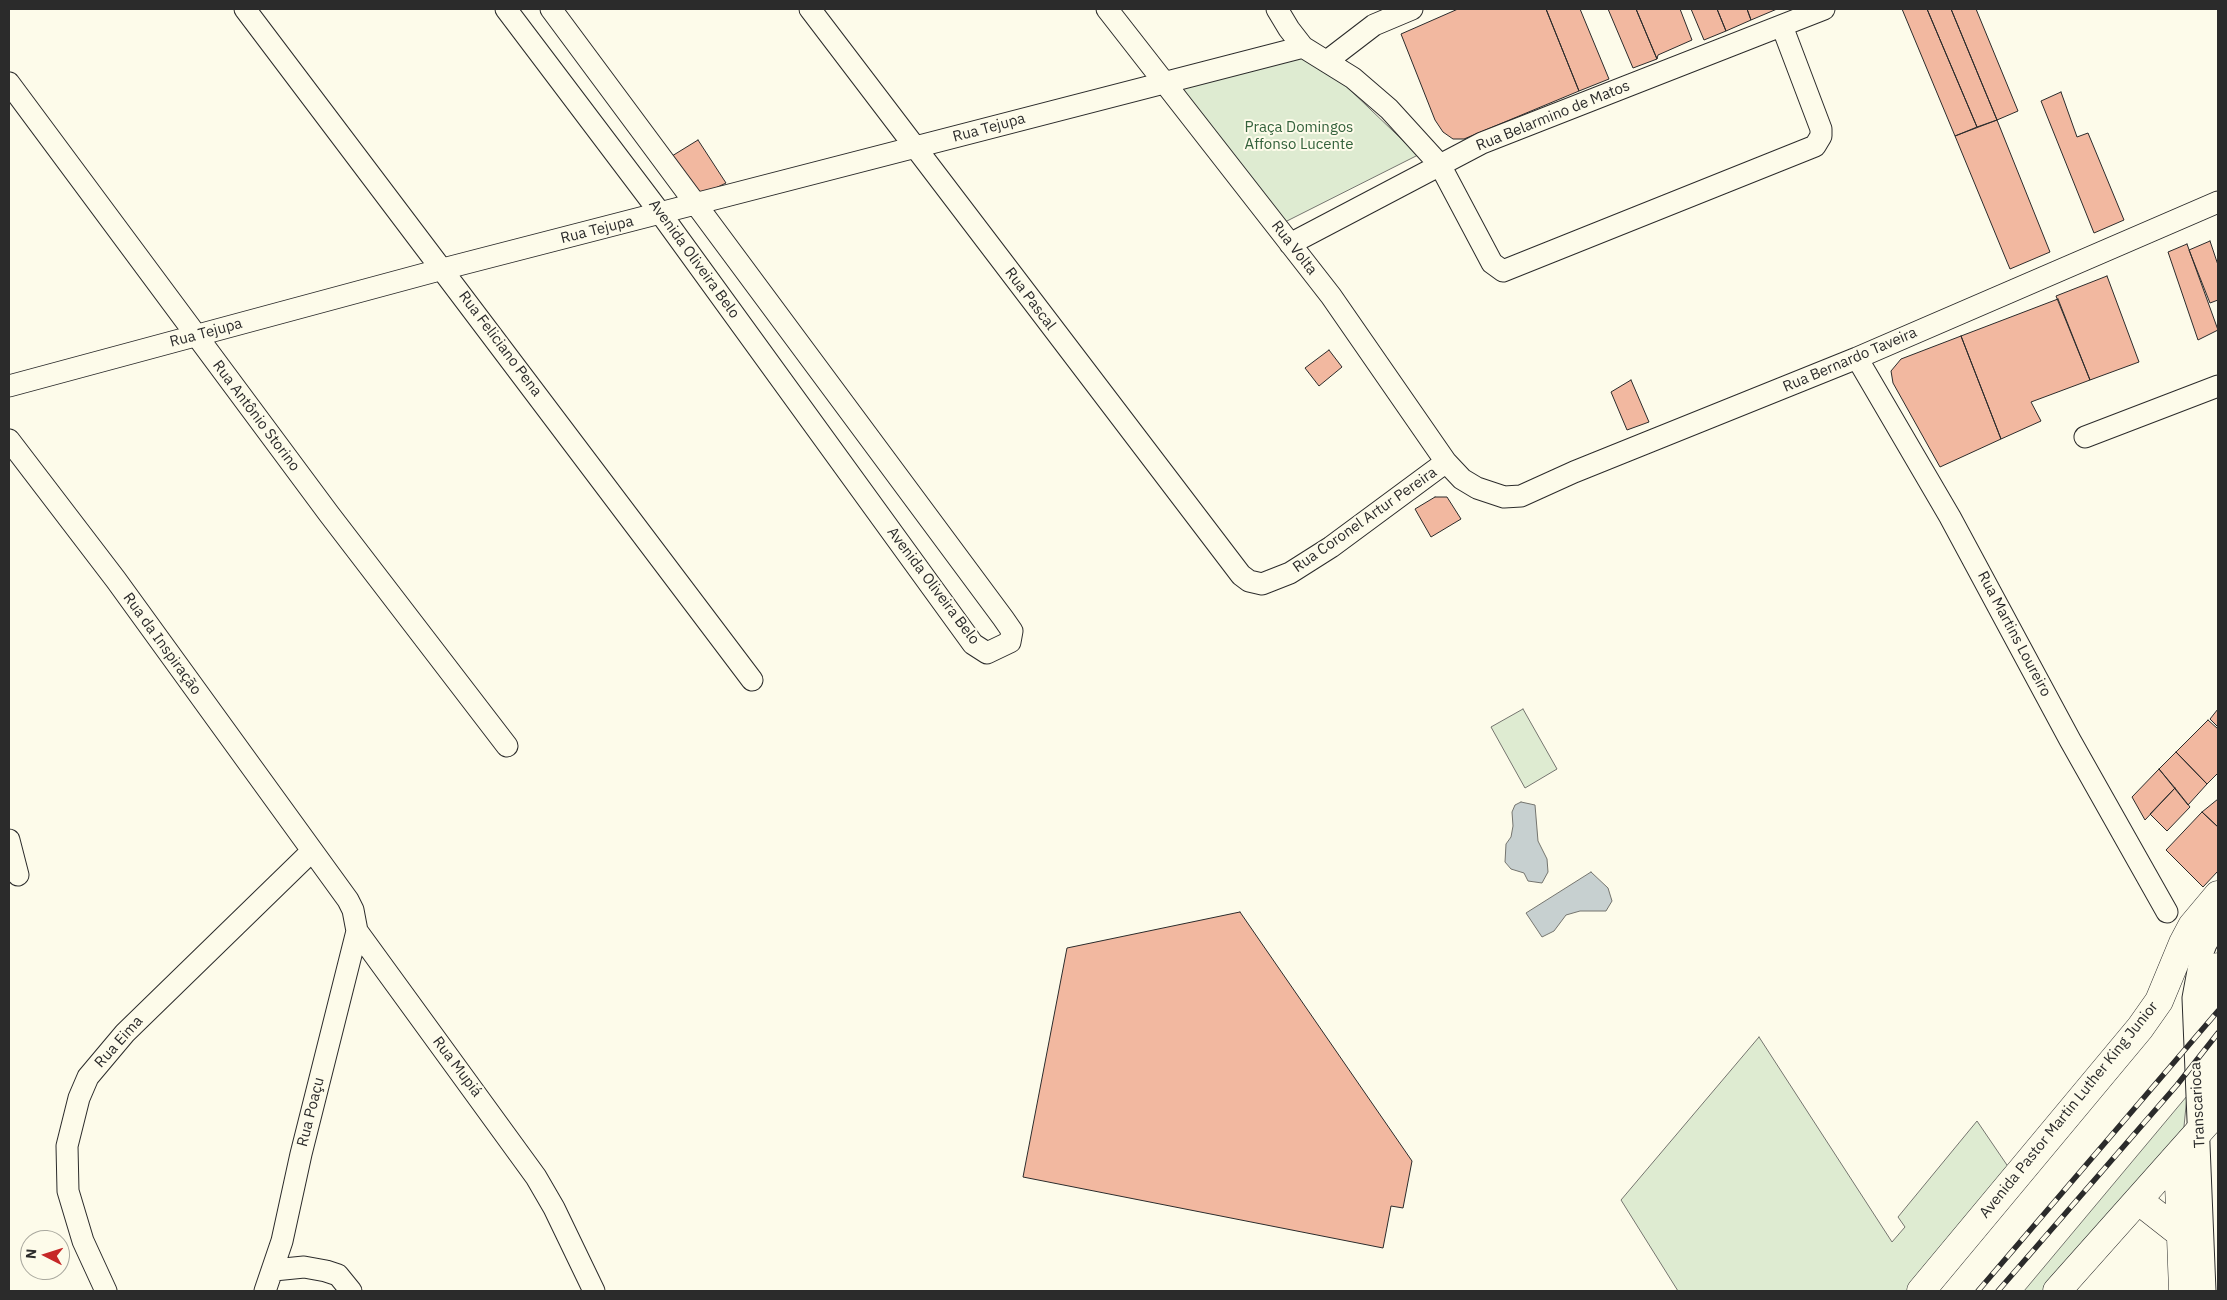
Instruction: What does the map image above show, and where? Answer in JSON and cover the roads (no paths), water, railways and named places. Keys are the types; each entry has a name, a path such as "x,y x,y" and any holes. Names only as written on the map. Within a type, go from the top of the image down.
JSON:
{"main road":[{"name":"Avenida Pastor Martin Luther King Junior","path":"1921,1291 2140,1028 2159,1001 2192,926 2218,894"},
{"path":"2218,967 2215,983 2215,1029 2218,1095"},
{"path":"2057,1291 2218,1110"},
{"path":"2178,1157 2183,1291"},
{"path":"2138,1200 2180,1233"}],"street":[{"name":"Rua Feliciano Pena","path":"245,9 752,680"},
{"name":"Avenida Oliveira Belo","path":"506,9 662,214 973,644 987,653 1010,642 1012,631 551,9"},
{"name":"Rua Pascal","path":"810,9 1241,575 1255,583"},
{"name":"Rua Volta","path":"1107,9 1331,296 1446,462 1462,479 1477,488"},
{"path":"1277,9 1289,29 1303,46 1353,78 1389,109 1440,165 1497,269 1503,271 1510,270 1816,146 1821,136 1821,129 1782,26"},
{"path":"1327,61 1374,25 1412,9"},
{"name":"Rua Belarmino de Matos","path":"1290,244 1482,143 1824,9"},
{"name":"Rua Tejupa","path":"9,386 443,269 662,214 1303,46"},
{"name":"Rua Antônio Storino","path":"9,83 195,336 329,514 508,746"},
{"name":"Rua Bernardo Taveira","path":"1477,488 1504,497 1521,496 1583,468 1857,358 2218,202"},
{"name":"Rua Martins Loureiro","path":"1857,358 1950,517 2070,740 2167,912"},
{"path":"2085,437 2218,386"},
{"name":"Rua da Inspiração","path":"9,440 116,580 312,851"},
{"name":"Rua Coronel Artur Pereira","path":"1255,583 1262,584 1290,573 1331,547 1446,462"},
{"path":"9,840 18,875"},
{"name":"Rua Mupiá","path":"312,851 348,900 353,910 357,931 536,1177 554,1208 594,1291"},
{"name":"Rua Eima","path":"106,1291 83,1241 68,1191 68,1146 79,1098 88,1077 125,1033 312,851"},
{"name":"Transcarioca","path":"2205,1291 2200,1131 2193,998 2200,960 2206,944 2218,924"},
{"name":"Rua Poaçu","path":"265,1291 274,1270 357,931"},
{"path":"274,1270 304,1267 326,1270 338,1275 351,1291"},
{"path":"575,1291 582,1267"}],"railway":[{"path":"1978,1291 2218,1011"},
{"path":"1998,1291 2177,1085 2218,1033"}],"park label":[{"name":"Praça Domingos Affonso Lucente","path":"1299,136"}]}
